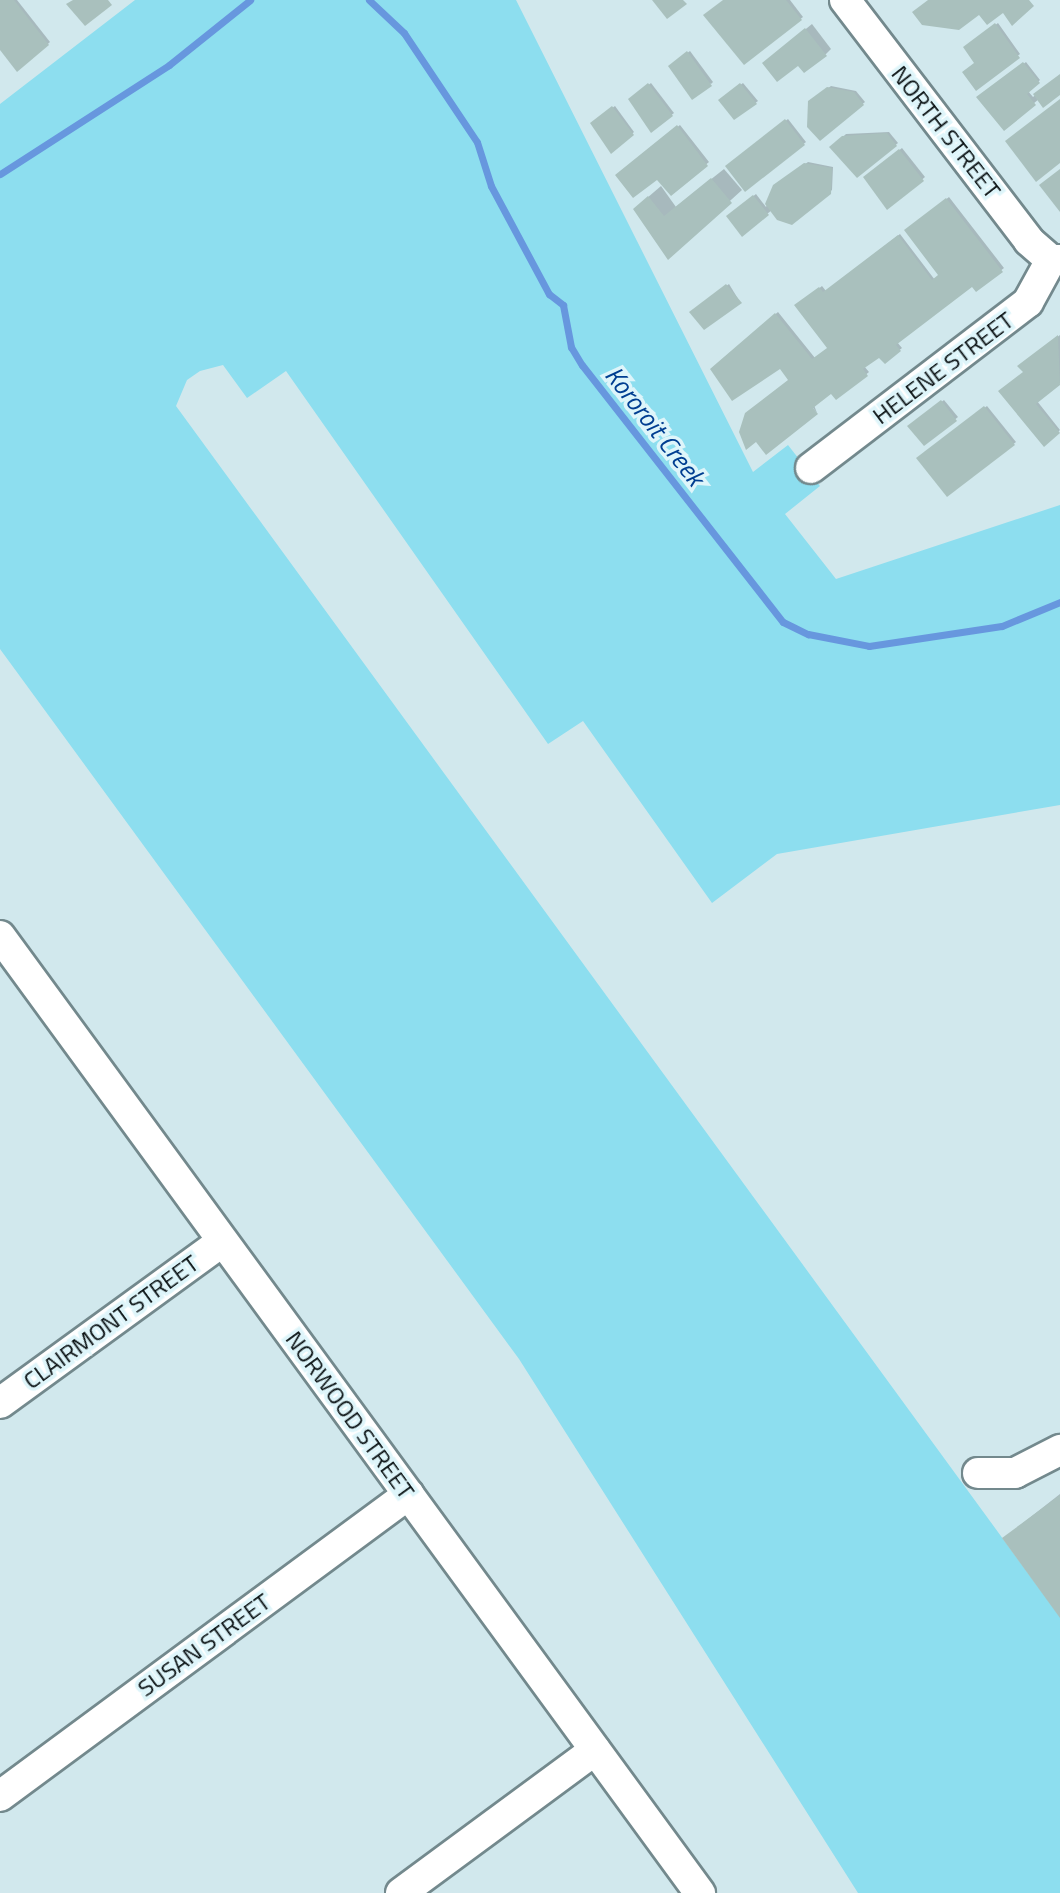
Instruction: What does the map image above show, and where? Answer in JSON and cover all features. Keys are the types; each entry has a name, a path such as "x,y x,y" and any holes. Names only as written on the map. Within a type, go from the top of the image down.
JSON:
{"street":[{"name":"NORTH STREET","path":"859,5 1039,253 1055,260"},
{"name":"HELENE STREET","path":"811,468 1028,302 1055,260"},
{"name":"NORWOOD STREET","path":"0,936 700,1893"},
{"name":"CLAIRMONT STREET","path":"0,1403 222,1242"},
{"path":"978,1473 1015,1473 1060,1450"},
{"name":"SUSAN STREET","path":"0,1796 409,1494"},
{"path":"401,1893 595,1750"}],"shaded area":[{"path":"135,0 516,0 753,472 788,445 820,486 785,514 836,579 1060,505 1060,805 777,854 712,903 583,721 548,744 286,371 247,398 223,365 200,371 187,380 176,406 1060,1617 1060,1893 858,1893 519,1359 0,649 0,104"}],"building":[{"path":"0,0 14,0 49,45 17,72 0,50"},
{"path":"73,0 108,0 112,5 85,26 66,4"},
{"path":"652,0 683,0 687,4 667,19"},
{"path":"723,0 786,0 802,20 744,65 703,15"},
{"path":"928,0 1029,0 1034,6 1012,26 1003,13 987,25 979,15 959,30 922,25 912,12"},
{"path":"995,23 1020,58 976,91 962,72 974,63 963,47"},
{"path":"805,28 827,56 804,73 798,66 777,82 762,63"},
{"path":"687,51 712,86 692,100 668,66"},
{"path":"1023,62 1040,83 1027,94 1036,105 1004,131 976,97"},
{"path":"1060,74 1060,95 1043,108 1033,94"},
{"path":"648,83 673,116 651,133 628,99"},
{"path":"740,83 757,104 734,120 718,100"},
{"path":"827,87 854,92 864,105 820,141 807,127 808,101"},
{"path":"1060,99 1060,163 1036,182 1005,141"},
{"path":"612,106 634,135 611,154 590,123"},
{"path":"785,119 805,145 745,192 725,166"},
{"path":"677,125 708,166 671,196 657,180 633,198 615,175"},
{"path":"887,133 897,146 857,178 829,147 842,136"},
{"path":"899,149 924,181 887,210 863,177"},
{"path":"804,163 832,168 831,194 792,225 777,220 765,204 773,185"},
{"path":"1060,169 1060,212 1039,185"},
{"path":"711,178 732,203 668,260 633,209 648,196 664,216"},
{"path":"753,195 769,215 742,237 726,216"},
{"path":"946,198 1003,272 976,292 972,287 896,345 901,351 885,364 879,358 863,369 868,376 836,400 831,394 813,408 818,414 766,455 756,442 746,450 739,432 745,413 788,380 780,369 732,401 710,369 775,313 812,359 827,348 794,305 819,287 823,292 898,235 932,280 938,275 904,230"},
{"path":"726,284 742,303 704,330 689,312"},
{"path":"1058,335 1060,385 1036,404 1060,433 1044,447 998,391 1023,372 1017,366"},
{"path":"941,400 957,421 924,446 907,426"},
{"path":"984,406 1015,445 947,497 916,458"},
{"path":"1060,1495 1060,1618 1002,1538"}],"waterway":[{"name":"Kororoit Creek","path":"0,174 169,65 250,0"},
{"name":"Kororoit Creek","path":"369,0 404,33 477,142 491,186 549,294 563,305 571,347 582,365 783,622 808,634 869,646 1002,626 1060,602"}]}
